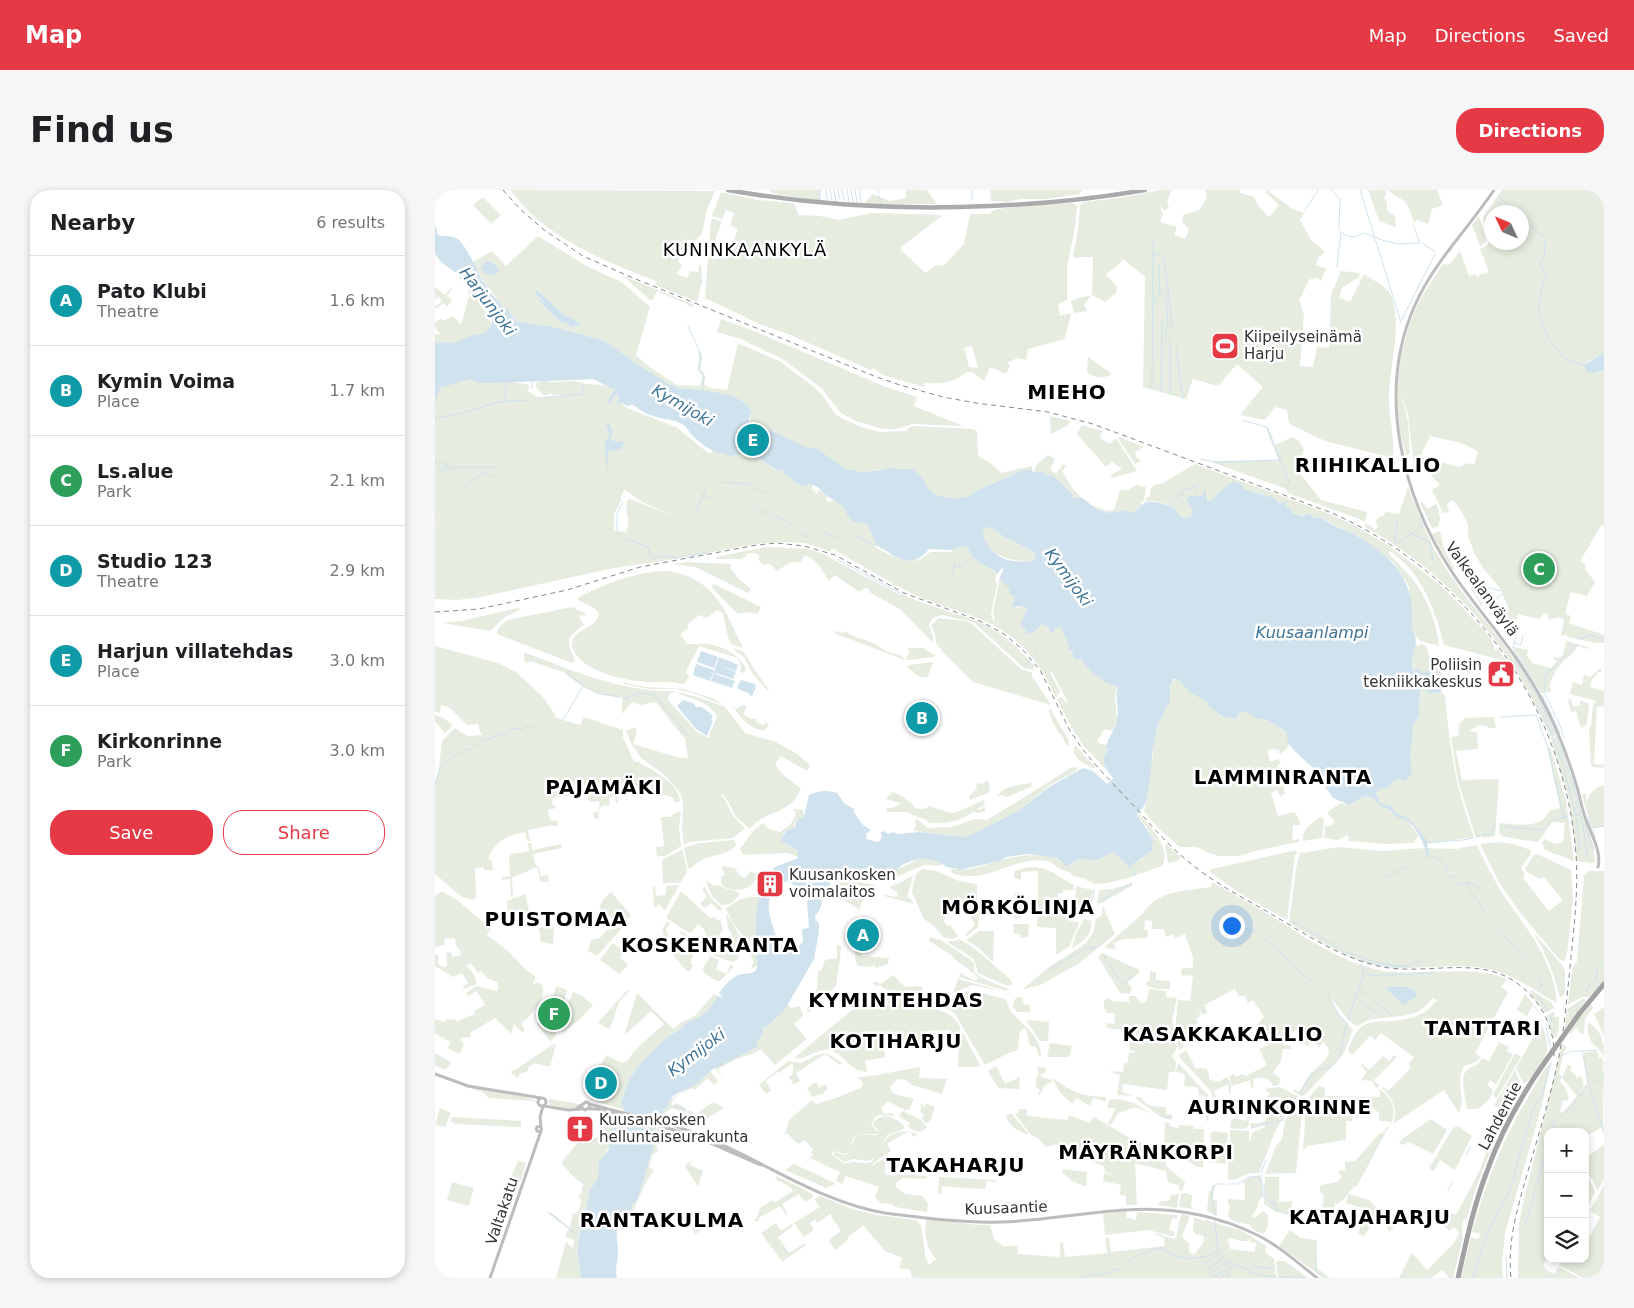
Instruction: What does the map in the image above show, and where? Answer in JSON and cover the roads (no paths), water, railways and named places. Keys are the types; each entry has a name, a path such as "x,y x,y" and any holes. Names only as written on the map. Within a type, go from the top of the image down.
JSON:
{"highway":[{"name":"Lahdentie","path":"1458,1278 1475,1209 1489,1164 1514,1112 1547,1059 1579,1014 1604,984"}],"main road":[{"path":"729,190 755,192 794,201 841,206 946,207 1055,202 1105,197 1145,190"},
{"name":"Valkealanväylä","path":"1495,190 1434,271 1419,296 1407,326 1401,346 1396,380 1397,419 1401,446 1411,488 1436,546 1461,584 1517,658 1552,720 1569,763 1593,836 1600,866"},
{"path":"435,1074 468,1086 524,1096 552,1107 574,1110 582,1107 586,1102 589,1107 585,1110 582,1107"},
{"path":"541,1103 544,1098 552,1107"},
{"path":"541,1103 547,1101"},
{"name":"Valtakatu","path":"490,1278 534,1151 539,1129 541,1103"},
{"name":"Kuusaantie","path":"589,1107 621,1113 707,1137 842,1202 868,1210 969,1222 1002,1222 1154,1209 1203,1216 1254,1233 1315,1278"}],"water":[{"path":"435,226 440,236 450,236 459,240 490,292 505,309 508,308 513,318 519,322 554,327 605,341 667,383 679,388 710,391 733,396 744,402 752,411 749,424 756,436 764,436 770,430 805,447 816,448 846,469 862,472 883,470 890,467 913,469 925,481 927,487 932,492 952,498 966,497 1023,470 1042,471 1048,476 1051,474 1073,495 1073,498 1082,498 1098,510 1110,513 1125,510 1129,513 1137,510 1145,502 1154,502 1177,509 1178,514 1183,518 1192,516 1193,510 1186,499 1190,496 1203,496 1204,489 1207,501 1211,501 1220,491 1234,481 1242,485 1243,489 1274,498 1280,504 1286,501 1286,506 1291,509 1292,513 1302,516 1309,514 1314,518 1321,518 1359,537 1383,554 1401,574 1411,598 1411,628 1416,640 1412,668 1415,672 1416,669 1419,669 1423,673 1431,669 1431,684 1443,686 1441,692 1431,693 1425,691 1424,684 1421,685 1419,713 1412,731 1410,755 1412,773 1405,781 1397,779 1386,788 1379,789 1376,793 1381,803 1391,806 1396,813 1412,822 1428,842 1429,856 1410,823 1405,819 1395,816 1375,799 1365,796 1349,805 1333,798 1322,782 1321,775 1291,747 1287,740 1287,732 1269,721 1256,718 1249,713 1240,712 1236,719 1224,717 1210,708 1205,701 1191,693 1178,679 1173,679 1170,686 1170,701 1159,722 1152,751 1146,802 1137,815 1154,840 1151,847 1153,850 1129,867 1113,852 1097,860 1080,859 1066,866 1057,858 1028,854 1006,857 999,861 959,870 939,862 923,859 914,860 902,865 893,874 885,874 865,880 832,875 829,892 818,892 817,898 821,898 822,903 820,910 815,916 816,921 819,923 819,932 814,959 784,1011 765,1028 761,1026 763,1029 762,1036 757,1041 757,1047 712,1070 695,1085 674,1095 668,1104 669,1107 673,1107 665,1108 663,1110 664,1113 653,1119 650,1127 656,1131 657,1135 637,1201 631,1204 632,1209 622,1219 618,1227 617,1278 581,1278 577,1249 590,1190 598,1178 599,1161 608,1151 616,1123 623,1114 624,1109 621,1103 628,1082 638,1066 666,1038 708,1010 718,996 723,998 719,993 732,979 738,975 753,973 756,970 756,918 764,886 773,890 770,897 769,910 777,941 785,947 794,950 803,942 802,929 809,928 807,901 813,899 813,892 807,892 787,881 783,883 783,881 778,882 768,875 775,867 798,858 798,851 781,841 783,835 795,827 799,819 804,817 809,795 823,791 837,793 845,804 855,809 853,811 863,825 871,830 867,833 866,839 877,842 880,841 882,835 880,833 884,831 888,834 894,832 897,834 920,832 963,837 973,834 1018,811 1049,787 1083,768 1093,771 1107,784 1112,780 1113,778 1105,767 1104,757 1108,749 1106,746 1117,720 1118,687 1105,682 1093,673 1080,659 1075,659 1072,650 1068,650 1069,646 1061,627 1055,628 1053,634 1049,631 1049,628 1042,624 1035,631 1028,634 1021,624 1027,608 1012,606 1015,596 1010,594 1009,590 1011,589 1002,582 1000,577 1004,568 997,574 975,559 968,547 965,546 952,550 929,549 919,558 909,561 893,556 879,547 867,524 852,521 844,507 824,494 818,487 809,484 803,486 783,473 783,470 778,471 757,457 722,454 706,447 679,422 650,415 633,405 627,406 622,402 617,405 619,400 617,394 607,405 609,398 615,390 593,379 477,383 471,379 440,388 435,402 435,343 454,343 485,333 491,326 492,321 480,298 461,280 458,274 442,263 435,254","holes":["987,527 1025,547 1036,555 1035,560 1014,561 999,556 991,549 983,536 983,531"]},
{"path":"485,262 492,262 499,269 497,273 493,275 484,273 481,266 485,265"},
{"path":"537,290 565,316 581,324 580,326 577,325 572,328 568,324 561,322 537,299 546,303 535,294"},
{"path":"1604,353 1604,371 1587,372 1584,365"},
{"path":"609,423 613,433 610,439 616,442 625,442 621,449 608,451 607,473 605,443 610,435 606,425"},
{"path":"701,651 718,657 714,668 697,662"},
{"path":"719,657 738,665 736,671 719,665 736,672 733,679 715,674 735,681 732,688 711,681"},
{"path":"696,664 714,670 710,681 693,675"},
{"path":"741,680 755,684 756,687 752,696 738,689 737,687"},
{"path":"683,700 693,703 696,707 702,707 713,716 707,736 695,728 677,706"},
{"path":"1388,987 1407,987 1415,991 1417,996 1403,1005 1387,989"}],"waterway":[{"path":"820,190 820,200"},
{"path":"826,190 827,199"},
{"path":"830,190 832,200"},
{"path":"834,190 836,202"},
{"path":"838,190 840,199"},
{"path":"842,190 844,201"},
{"path":"847,190 849,201"},
{"path":"851,190 853,202"},
{"path":"855,190 857,202"},
{"path":"859,190 861,203"},
{"path":"878,190 879,194"},
{"path":"972,190 972,200"},
{"path":"1304,212 1318,190"},
{"path":"1332,190 1340,199 1339,230"},
{"path":"1360,190 1400,319"},
{"path":"879,196 881,204"},
{"path":"1499,197 1510,205"},
{"path":"1529,224 1544,236 1545,242 1544,259 1540,263 1547,280 1543,283 1538,312 1548,338 1565,359 1584,365"},
{"path":"1355,237 1364,233 1398,244 1420,243 1413,225"},
{"path":"1341,232 1347,236 1354,237"},
{"path":"1337,267 1341,232"},
{"path":"1152,389 1153,241"},
{"path":"1422,243 1435,252"},
{"path":"1153,254 1164,256 1172,324 1162,329 1161,392"},
{"path":"1400,323 1435,254"},
{"path":"1159,267 1160,295"},
{"path":"1154,302 1157,296 1168,292"},
{"path":"1167,296 1168,325"},
{"path":"1162,320 1162,327"},
{"path":"688,326 699,351 699,370 703,375 703,391"},
{"path":"1170,395 1170,342 1166,337 1166,332 1173,327"},
{"path":"1176,347 1183,399"},
{"path":"532,381 532,388"},
{"path":"505,401 506,382"},
{"path":"539,398 582,394 584,383"},
{"path":"435,418 458,414 499,402 527,400"},
{"path":"1242,420 1267,427 1289,482 1286,489"},
{"path":"1201,459 1213,462 1280,460"},
{"path":"435,462 448,465"},
{"path":"439,471 450,465"},
{"path":"440,473 453,467 494,467"},
{"path":"464,486 483,473 493,476"},
{"path":"605,474 622,490"},
{"path":"723,482 749,484 765,493"},
{"path":"695,513 707,486"},
{"path":"1169,505 1183,490 1197,486"},
{"path":"1195,487 1197,493"},
{"path":"1181,492 1185,497"},
{"path":"703,497 709,498"},
{"path":"1176,497 1182,503"},
{"path":"621,536 617,532 617,514 623,502"},
{"path":"753,508 786,520 812,540"},
{"path":"809,516 820,528"},
{"path":"1395,545 1423,526 1419,517"},
{"path":"1395,544 1397,520"},
{"path":"821,529 826,533"},
{"path":"827,534 839,537"},
{"path":"1412,534 1430,542 1433,562"},
{"path":"856,536 877,545"},
{"path":"625,538 648,547 651,559 664,556 676,558 707,553"},
{"path":"953,567 963,566 973,558"},
{"path":"837,559 907,597"},
{"path":"951,577 955,562"},
{"path":"1472,585 1473,583 1501,591"},
{"path":"1471,588 1475,594"},
{"path":"1485,609 1503,593"},
{"path":"1476,596 1482,605"},
{"path":"1513,648 1517,634"},
{"path":"1514,643 1521,645 1523,635"},
{"path":"1579,639 1591,635 1604,640"},
{"path":"1549,671 1577,644"},
{"path":"1513,649 1524,666"},
{"path":"1035,656 1037,652"},
{"path":"1025,667 1030,659"},
{"path":"1515,660 1538,697 1557,738"},
{"path":"1525,667 1541,693"},
{"path":"568,670 568,675 596,693 619,697"},
{"path":"1545,692 1545,677 1548,672"},
{"path":"563,720 583,686"},
{"path":"624,698 641,693 654,695 689,737"},
{"path":"1545,694 1556,717"},
{"path":"1542,695 1553,718"},
{"path":"1537,705 1549,728 1563,764"},
{"path":"1501,717 1536,715 1548,748 1564,818"},
{"path":"1557,718 1564,739"},
{"path":"1554,720 1560,734"},
{"path":"435,784 441,768 462,751 514,728 521,729 533,725"},
{"path":"1558,740 1577,797 1587,856"},
{"path":"1564,768 1576,815 1580,851"},
{"path":"1573,815 1580,815"},
{"path":"1500,826 1542,830 1554,820 1568,816"},
{"path":"1588,817 1591,828"},
{"path":"1585,825 1594,850"},
{"path":"1477,837 1491,833 1495,826"},
{"path":"1591,828 1604,826"},
{"path":"1593,830 1595,838"},
{"path":"1463,840 1473,838"},
{"path":"1427,843 1461,840"},
{"path":"1428,857 1441,860 1447,869 1445,873 1449,877 1453,876 1458,884 1469,883 1477,886 1477,889"},
{"path":"1129,867 1134,871 1134,876"},
{"path":"1385,877 1406,867"},
{"path":"1098,905 1101,900 1131,883"},
{"path":"1467,884 1484,911 1541,979 1542,984 1539,990"},
{"path":"1083,916 1093,897 1094,890"},
{"path":"1236,917 1245,928 1256,932 1328,995 1339,1015 1347,1023 1339,1058 1330,1068 1319,1070 1311,1075 1299,1094"},
{"path":"1292,921 1346,952 1375,962 1408,967"},
{"path":"1049,970 1085,948 1098,947 1102,943"},
{"path":"1104,954 1122,983 1135,974"},
{"path":"1363,959 1362,961 1397,967 1412,964 1429,955"},
{"path":"1586,992 1591,982 1596,979 1597,967 1604,961"},
{"path":"1348,1020 1363,977 1362,964"},
{"path":"1363,976 1434,973"},
{"path":"1359,989 1393,1016"},
{"path":"1536,994 1547,1009"},
{"path":"1356,998 1381,1016"},
{"path":"1550,1015 1552,1022"},
{"path":"1546,1026 1551,1051"},
{"path":"1599,1049 1604,1046"},
{"path":"1578,1051 1597,1050"},
{"path":"1561,1056 1577,1051"},
{"path":"1553,1128 1555,1120 1571,1107 1589,1084 1582,1051"},
{"path":"1473,1278 1486,1235 1509,1192 1533,1109 1542,1095 1551,1063"},
{"path":"1593,1082 1604,1077"},
{"path":"1589,1085 1599,1118"},
{"path":"1276,1121 1282,1121 1297,1096"},
{"path":"673,1107 681,1107 686,1111"},
{"path":"1162,1116 1172,1118"},
{"path":"1600,1119 1604,1133"},
{"path":"1251,1128 1274,1122"},
{"path":"1466,1156 1471,1146"},
{"path":"1517,1230 1526,1223 1544,1159"},
{"path":"1261,1173 1266,1160"},
{"path":"1229,1184 1238,1184 1249,1177 1261,1176"},
{"path":"1259,1177 1262,1184 1262,1197"},
{"path":"1448,1191 1453,1181"},
{"path":"1215,1215 1212,1199 1214,1187 1216,1184 1225,1184"},
{"path":"1264,1184 1264,1198 1276,1204 1277,1211"},
{"path":"1272,1209 1274,1203"},
{"path":"551,1214 573,1232"},
{"path":"1215,1221 1218,1251 1227,1261 1234,1265"},
{"path":"575,1233 579,1236"},
{"path":"1084,1278 1109,1272 1112,1269 1117,1271 1127,1262 1155,1249 1162,1248 1173,1255 1187,1259 1208,1256 1215,1252"},
{"path":"1204,1264 1219,1255"},
{"path":"1506,1257 1507,1278"},
{"path":"1207,1269 1223,1259"},
{"path":"1316,1259 1316,1272 1325,1278"},
{"path":"1210,1273 1227,1263"},
{"path":"1236,1265 1262,1276 1276,1276 1276,1278"},
{"path":"1213,1277 1231,1267"},
{"path":"1254,1267 1274,1268"},
{"path":"1228,1270 1229,1278"},
{"path":"1223,1273 1224,1278"},
{"path":"1279,1277 1307,1278"}],"railway":[{"path":"503,190 520,209 544,230 583,256 874,376 943,397 1048,412 1093,424 1332,513 1380,538 1424,569 1463,605 1497,645 1526,690 1549,738 1565,789 1575,843 1577,877 1575,910 1562,1037 1545,1114 1514,1224 1510,1264 1511,1278"},
{"path":"435,612 479,609 567,590 640,567 757,545 777,543 804,546 835,555 904,593 980,621 1004,634 1022,649 1040,670 1069,729 1081,747 1162,837 1201,871 1317,941 1365,963 1394,969 1479,969 1509,978 1528,992 1548,1021 1554,1044 1554,1056"}],"place":[{"name":"Kiipeilyseinämä Harju","path":"1225,346"},
{"name":"Harjun villatehdas","path":"753,440"},
{"name":"Ls.alue","path":"1539,569"},
{"name":"Poliisin tekniikkakeskus","path":"1501,674"},
{"name":"Kymin Voima","path":"922,718"},
{"name":"Kuusankosken voimalaitos","path":"770,884"},
{"name":"Pato Klubi","path":"863,935"},
{"name":"Kirkonrinne","path":"554,1014"},
{"name":"Studio 123","path":"601,1083"},
{"name":"Kuusankosken helluntaiseurakunta","path":"580,1129"}],"district":[{"name":"KUNINKAANKYLÄ","path":"745,250"},
{"name":"MIEHO","path":"1067,392"},
{"name":"RIIHIKALLIO","path":"1368,465"},
{"name":"LAMMINRANTA","path":"1283,777"},
{"name":"PAJAMÄKI","path":"604,787"},
{"name":"MÖRKÖLINJA","path":"1018,907"},
{"name":"PUISTOMAA","path":"556,919"},
{"name":"KOSKENRANTA","path":"710,945"},
{"name":"KYMINTEHDAS","path":"896,1000"},
{"name":"TANTTARI","path":"1483,1028"},
{"name":"KASAKKAKALLIO","path":"1223,1034"},
{"name":"KOTIHARJU","path":"896,1041"},
{"name":"AURINKORINNE","path":"1280,1107"},
{"name":"MÄYRÄNKORPI","path":"1146,1152"},
{"name":"TAKAHARJU","path":"956,1165"},
{"name":"KATAJAHARJU","path":"1370,1217"},
{"name":"RANTAKULMA","path":"662,1220"}],"water label":[{"name":"Harjunjoki","path":"488,301"},
{"name":"Kymijoki","path":"683,405"},
{"name":"Kymijoki","path":"1069,577"},
{"name":"Kuusaanlampi","path":"1312,632"},
{"name":"Kymijoki","path":"696,1052"}]}
